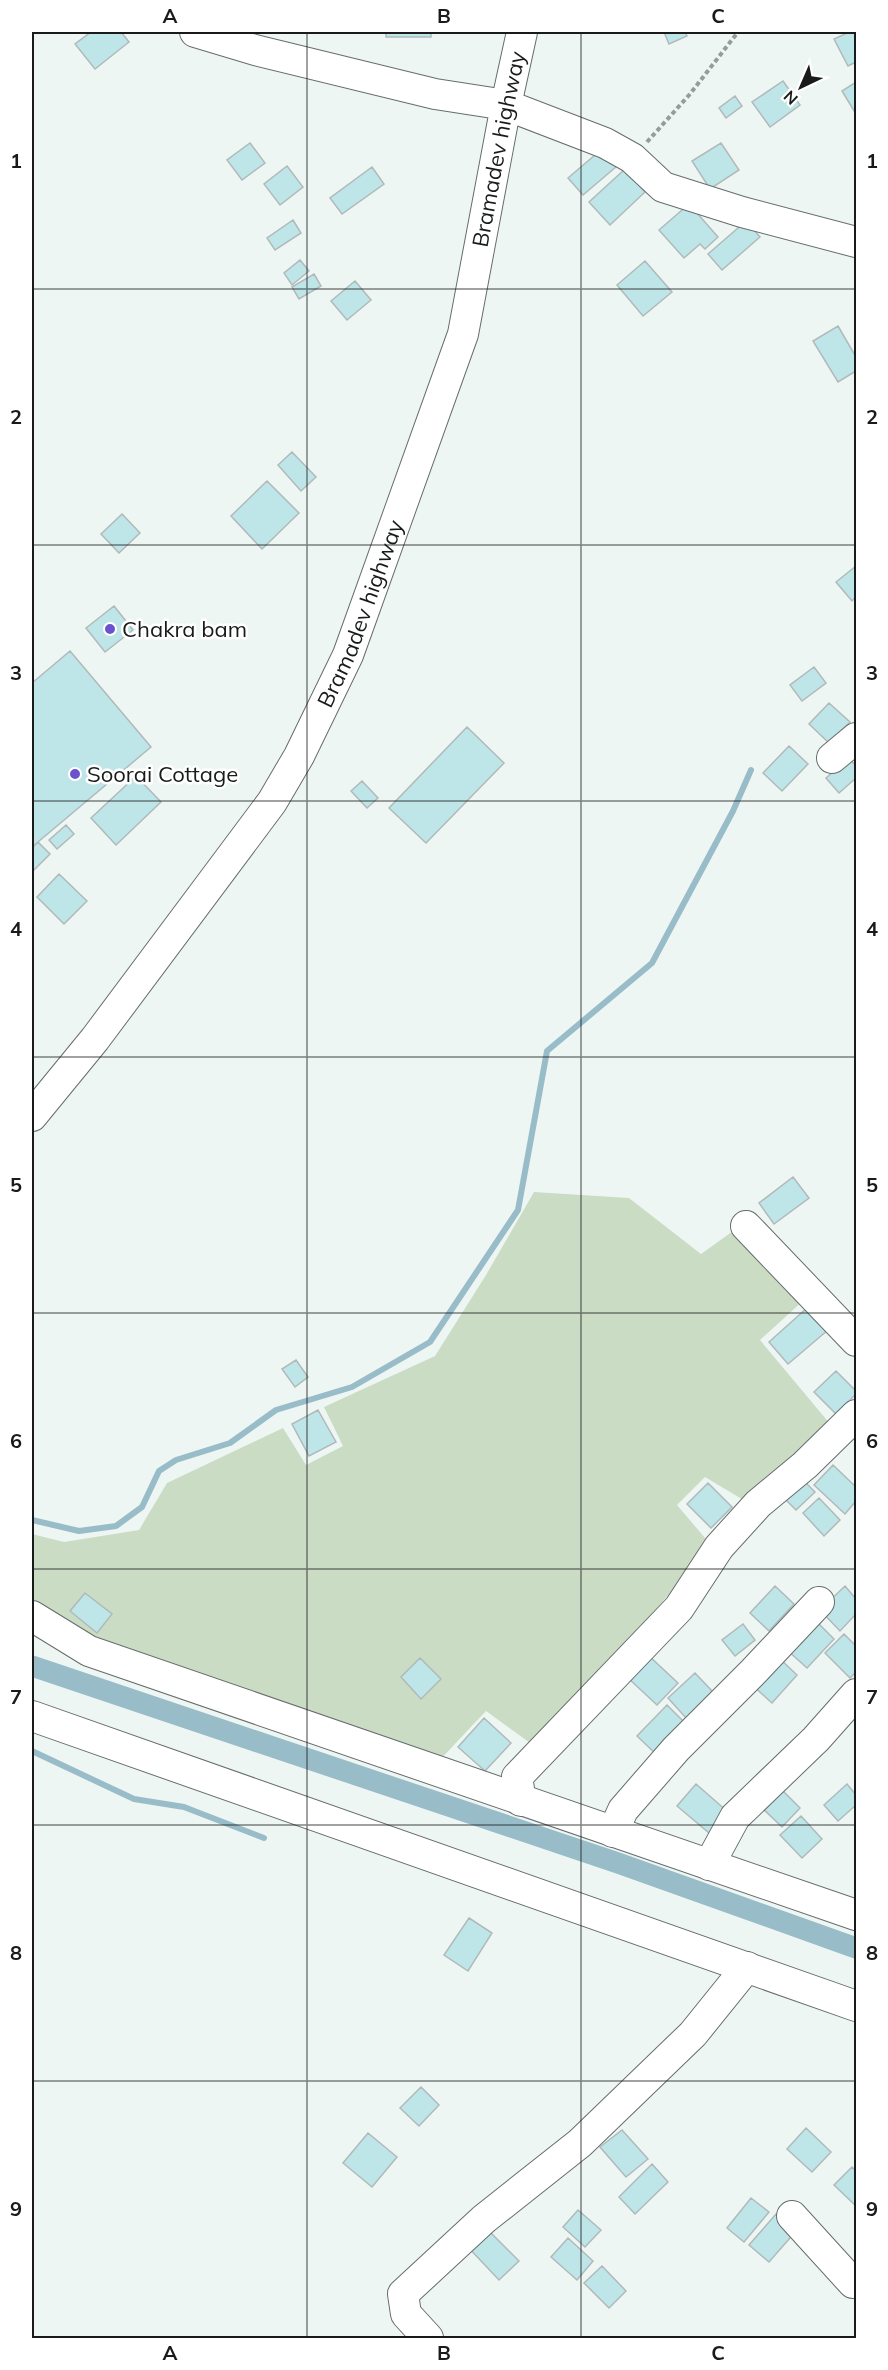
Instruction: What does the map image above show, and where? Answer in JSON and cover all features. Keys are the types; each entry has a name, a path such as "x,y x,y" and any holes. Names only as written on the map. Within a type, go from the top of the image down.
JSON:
{"street":[{"path":"195,32 255,50 435,94 506,105 605,143 632,158 663,187 742,212 856,242"},
{"name":"Bramadev highway","path":"32,1116 95,1038 272,802 299,756 348,655 463,334 522,32"},
{"path":"832,758 856,738"},
{"path":"746,1226 856,1341"},
{"path":"521,1801 517,1777 679,1608 719,1547 758,1504 805,1465 856,1416"},
{"path":"614,1832 623,1810 676,1749 819,1602"},
{"path":"32,1616 89,1651 856,1916"},
{"path":"709,1865 735,1817 816,1739 856,1694"},
{"path":"32,1716 856,2006"},
{"path":"428,2338 406,2314 403,2294 484,2219 580,2143 693,2034 747,1967"},
{"path":"792,2216 853,2283 856,2283"}],"path":[{"path":"632,158 690,94 738,32"}],"green space":[{"path":"534,1192 629,1198 701,1254 740,1226 805,1299 760,1340 831,1425 745,1501 705,1477 677,1505 711,1545 537,1748 486,1711 437,1763 93,1642 32,1608 32,1534 64,1542 139,1530 167,1483 283,1428 306,1465 343,1446 324,1407 435,1356 486,1275"}],"building":[{"path":"91,32 121,32 129,42 95,69 75,44"},
{"path":"386,32 431,32 431,37 386,37"},
{"path":"664,32 685,32 687,36 669,44"},
{"path":"849,32 856,32 856,62 848,66 834,39"},
{"path":"783,81 800,105 770,127 752,102"},
{"path":"856,82 856,114 842,91"},
{"path":"735,96 742,106 726,118 719,108"},
{"path":"250,143 265,163 242,180 227,160"},
{"path":"721,143 739,170 710,189 692,161"},
{"path":"602,149 617,166 583,195 568,178"},
{"path":"287,166 303,187 280,205 264,184"},
{"path":"372,167 384,184 342,214 330,198"},
{"path":"625,169 645,192 610,225 589,202"},
{"path":"689,204 718,237 705,249 700,244 684,258 659,230"},
{"path":"293,220 301,233 275,250 267,238"},
{"path":"746,221 760,237 722,270 708,254"},
{"path":"300,260 309,271 292,285 284,273"},
{"path":"645,261 672,292 643,316 617,285"},
{"path":"314,274 321,286 299,299 292,287"},
{"path":"355,281 371,300 347,320 331,301"},
{"path":"838,326 856,357 856,371 838,382 813,341"},
{"path":"292,452 316,477 301,491 278,465"},
{"path":"267,481 299,513 262,549 231,516"},
{"path":"122,514 140,533 119,553 101,534"},
{"path":"856,566 856,597 852,601 836,582"},
{"name":"Chakra bam","path":"114,606 133,630 105,652 86,628"},
{"name":"Soorai Cottage","path":"70,651 151,747 32,847 32,683"},
{"path":"814,667 826,683 802,701 790,685"},
{"path":"829,703 850,722 829,743 809,724"},
{"path":"467,727 504,763 426,843 389,808"},
{"path":"789,746 808,764 782,791 763,773"},
{"path":"849,758 856,766 856,778 839,793 826,778"},
{"path":"136,776 161,802 116,845 91,818"},
{"path":"362,781 378,798 367,808 351,791"},
{"path":"66,825 74,834 57,849 49,840"},
{"path":"38,842 50,854 32,872 32,848"},
{"path":"59,874 87,901 64,924 37,897"},
{"path":"793,1177 809,1198 774,1224 759,1203"},
{"path":"808,1307 828,1330 788,1364 769,1342"},
{"path":"296,1360 308,1377 295,1387 282,1369"},
{"path":"836,1371 856,1391 856,1394 836,1414 814,1392"},
{"path":"318,1410 336,1442 309,1456 292,1424"},
{"path":"833,1465 856,1487 856,1501 845,1514 814,1485"},
{"path":"801,1478 815,1492 796,1510 782,1496"},
{"path":"708,1483 732,1507 711,1528 687,1504"},
{"path":"819,1498 840,1520 824,1536 803,1513"},
{"path":"775,1586 794,1604 769,1631 750,1613"},
{"path":"845,1586 856,1599 856,1614 840,1631 820,1610"},
{"path":"85,1593 112,1614 97,1633 70,1611"},
{"path":"815,1620 834,1639 807,1668 786,1649"},
{"path":"743,1624 755,1640 735,1656 722,1640"},
{"path":"844,1634 856,1646 856,1672 850,1678 825,1653"},
{"path":"648,1655 678,1683 657,1705 627,1677"},
{"path":"776,1655 797,1675 772,1703 750,1683"},
{"path":"420,1658 441,1679 421,1699 401,1677"},
{"path":"695,1673 714,1693 687,1719 668,1698"},
{"path":"667,1705 687,1725 657,1755 637,1736"},
{"path":"484,1718 511,1743 485,1771 458,1747"},
{"path":"696,1784 728,1812 709,1833 677,1806"},
{"path":"847,1784 856,1795 856,1805 838,1821 824,1805"},
{"path":"778,1786 800,1808 782,1827 759,1805"},
{"path":"801,1816 822,1839 802,1858 780,1835"},
{"path":"469,1918 492,1933 468,1971 444,1955"},
{"path":"421,2087 439,2105 419,2126 400,2108"},
{"path":"806,2128 831,2152 812,2172 787,2149"},
{"path":"622,2130 648,2159 626,2177 600,2147"},
{"path":"368,2133 397,2157 372,2187 343,2163"},
{"path":"652,2164 668,2182 635,2214 619,2197"},
{"path":"852,2167 856,2171 856,2206 834,2185"},
{"path":"751,2198 769,2212 744,2242 727,2228"},
{"path":"578,2210 601,2230 585,2247 563,2227"},
{"path":"776,2214 796,2231 769,2262 749,2245"},
{"path":"485,2227 519,2261 499,2280 466,2245"},
{"path":"568,2238 593,2261 577,2280 551,2257"},
{"path":"602,2266 626,2291 609,2308 584,2283"}],"waterway":[{"path":"32,1520 79,1531 116,1526 142,1507 159,1471 176,1460 230,1443 276,1410 352,1387 430,1342 518,1210 547,1051 652,963 733,811 751,770"},
{"path":"32,1666 618,1863 856,1948"},
{"path":"32,1751 134,1799 184,1807 264,1838"}],"place":[{"name":"Chakra bam","path":"110,629"},
{"name":"Soorai Cottage","path":"75,774"}]}
